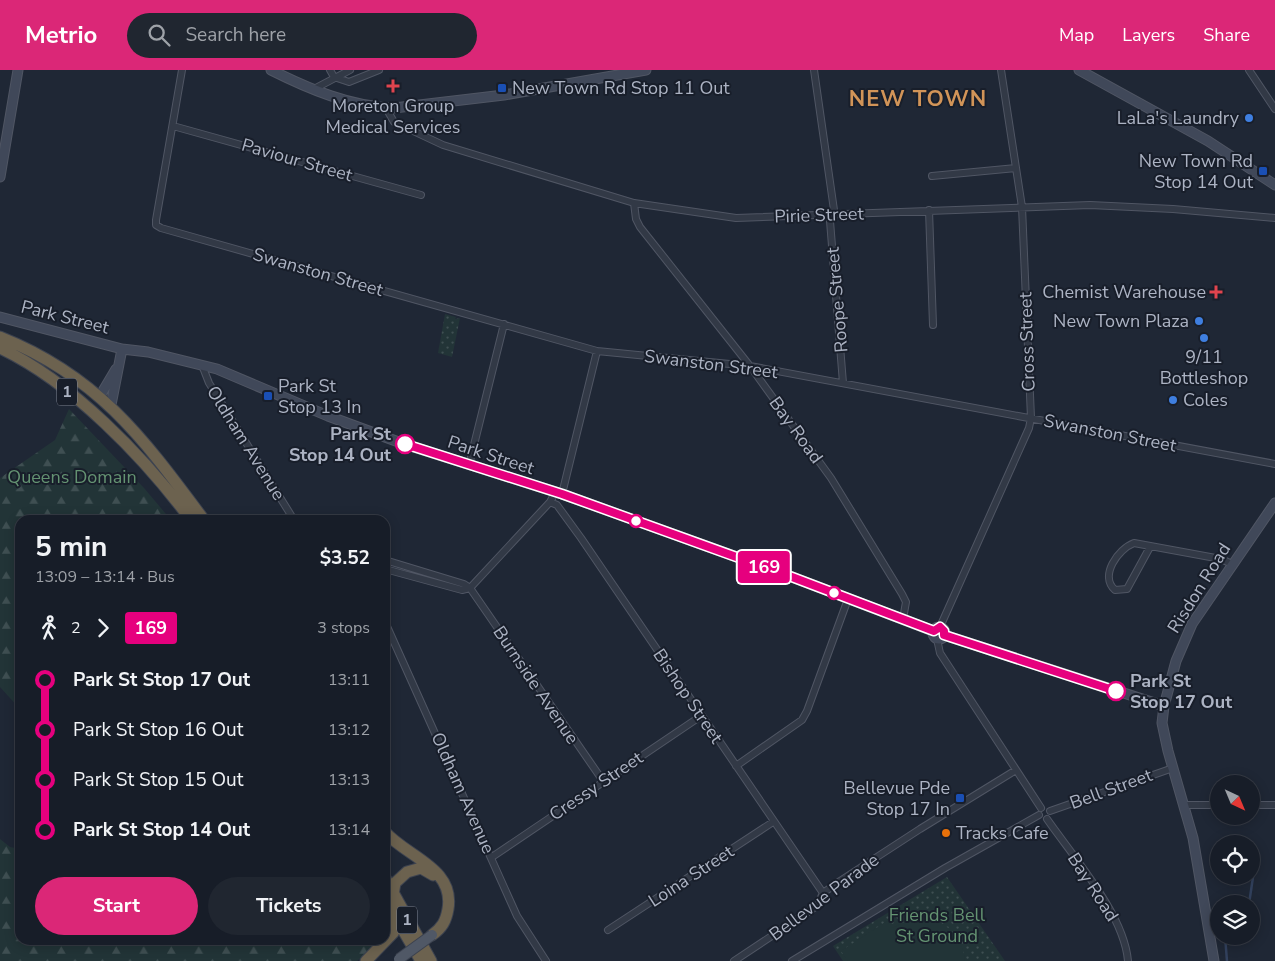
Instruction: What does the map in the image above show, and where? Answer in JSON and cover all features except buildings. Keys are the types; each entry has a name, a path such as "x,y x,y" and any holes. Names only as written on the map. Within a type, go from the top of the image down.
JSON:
{"highway":[{"name":"1","path":"0,337 50,360 100,396 149,447 200,515"},
{"name":"1","path":"0,348 41,372 78,400 163,484 187,515"},
{"path":"100,396 101,411 122,436 126,446"},
{"path":"390,836 430,866 443,880 447,892 448,908 443,926 432,935"},
{"path":"390,895 395,883 413,869 421,868 435,878 442,892 443,908 432,935"},
{"name":"1","path":"390,899 431,961"},
{"name":"1","path":"390,901 392,910 421,961"},
{"path":"390,936 396,927 392,910"},
{"path":"366,961 381,945"}],"main road":[{"path":"399,959 432,935"}],"street":[{"path":"0,177 18,70"},
{"path":"173,126 182,70"},
{"path":"271,70 314,89 354,102 386,108 479,99 646,70"},
{"path":"330,70 334,77 349,82 379,70"},
{"path":"314,89 350,70"},
{"name":"Roope Street","path":"814,70 833,214 830,221 843,383"},
{"name":"Cross Street","path":"939,633 1029,428 1031,418 1022,206 1000,70"},
{"path":"1079,70 1208,141 1275,185"},
{"path":"1249,70 1275,109"},
{"name":"Pirie Street","path":"386,108 394,122 443,145 634,203 736,218 1090,205 1275,218"},
{"name":"Paviour Street","path":"173,126 421,195"},
{"name":"Swanston Street","path":"173,126 156,225 597,351 750,366 1275,464"},
{"path":"932,176 1016,168"},
{"name":"Bay Road","path":"634,203 636,219 640,228 750,366 831,478 902,594 906,602 903,619"},
{"path":"929,210 933,325"},
{"name":"Park Street","path":"0,317 122,349 202,364 328,416 558,494 939,633 1164,706"},
{"path":"469,465 504,324"},
{"name":"Park Street","path":"111,406 122,349"},
{"path":"390,570 462,590 470,588 558,494 597,351"},
{"name":"Oldham Avenue","path":"202,364 208,383 291,515"},
{"name":"Park Street","path":"100,396 118,365"},
{"path":"84,383 98,386 110,380"},
{"name":"Bishop Street","path":"550,502 557,505 581,538 823,893"},
{"name":"Risdon Road","path":"1214,961 1198,863 1162,723 1164,706 1184,639 1201,609 1275,503"},
{"path":"1150,548 1127,589 1115,590 1109,585 1107,578 1110,570 1122,551 1134,543 1150,548 1221,559 1232,564"},
{"path":"390,562 464,584 470,588"},
{"name":"Burnside Avenue","path":"470,588 603,781"},
{"path":"736,766 802,720 848,599"},
{"name":"Oldham Avenue","path":"390,633 517,916 546,961"},
{"path":"792,961 945,868 1039,815 1041,808 940,653 939,633"},
{"name":"Cressy Street","path":"492,857 701,716"},
{"name":"Bell Street","path":"1050,811 1173,768"},
{"name":"Bellevue Parade","path":"734,961 817,906 823,893 920,828 1016,770"},
{"path":"1184,805 1210,805"},
{"path":"1260,805 1275,805"},
{"path":"1039,815 1043,819 1047,818 1050,811 1047,808 1041,808"},
{"name":"Bay Road","path":"1047,818 1113,914 1122,933 1128,961"},
{"name":"Loina Street","path":"608,930 774,822"}],"green space":[{"path":"445,314 456,317 455,319 460,318 452,357 438,353"},
{"name":"Queens Domain","path":"69,409 144,488 167,515 15,515 15,704 0,687 0,478 55,440"},
{"path":"0,839 10,847 15,848 15,945 372,945 367,953 357,961 0,961"},
{"name":"Friends Bell St Ground","path":"947,877 1005,961 843,961 833,946"},
{"path":"925,918 941,923 953,932 961,945 965,961 848,961 841,951 887,921 892,928 911,919"}],"waterway":[{"path":"1250,895 1252,885"},
{"path":"1226,945 1227,961"}],"bus line":[{"name":"169","path":"405,444 562,494 657,530 792,577 934,631 940,627 944,631 944,635 1116,691"}],"place":[{"name":"Moreton Group Medical Services","path":"393,86"},
{"name":"New Town Rd Stop 11 Out","path":"502,88"},
{"name":"LaLa's Laundry","path":"1249,118"},
{"name":"New Town Rd Stop 14 Out","path":"1263,171"},
{"name":"Chemist Warehouse","path":"1216,292"},
{"name":"New Town Plaza","path":"1199,321"},
{"name":"9/11 Bottleshop","path":"1204,338"},
{"name":"Park St Stop 13 In","path":"268,396"},
{"name":"Coles","path":"1173,400"},
{"name":"Park St Stop 14 Out","path":"405,444"},
{"name":"Park St Stop 17 Out","path":"1116,691"},
{"name":"Bellevue Pde Stop 17 In","path":"960,798"},
{"name":"Tracks Cafe","path":"946,833"}],"district":[{"name":"NEW TOWN","path":"918,99"}]}
